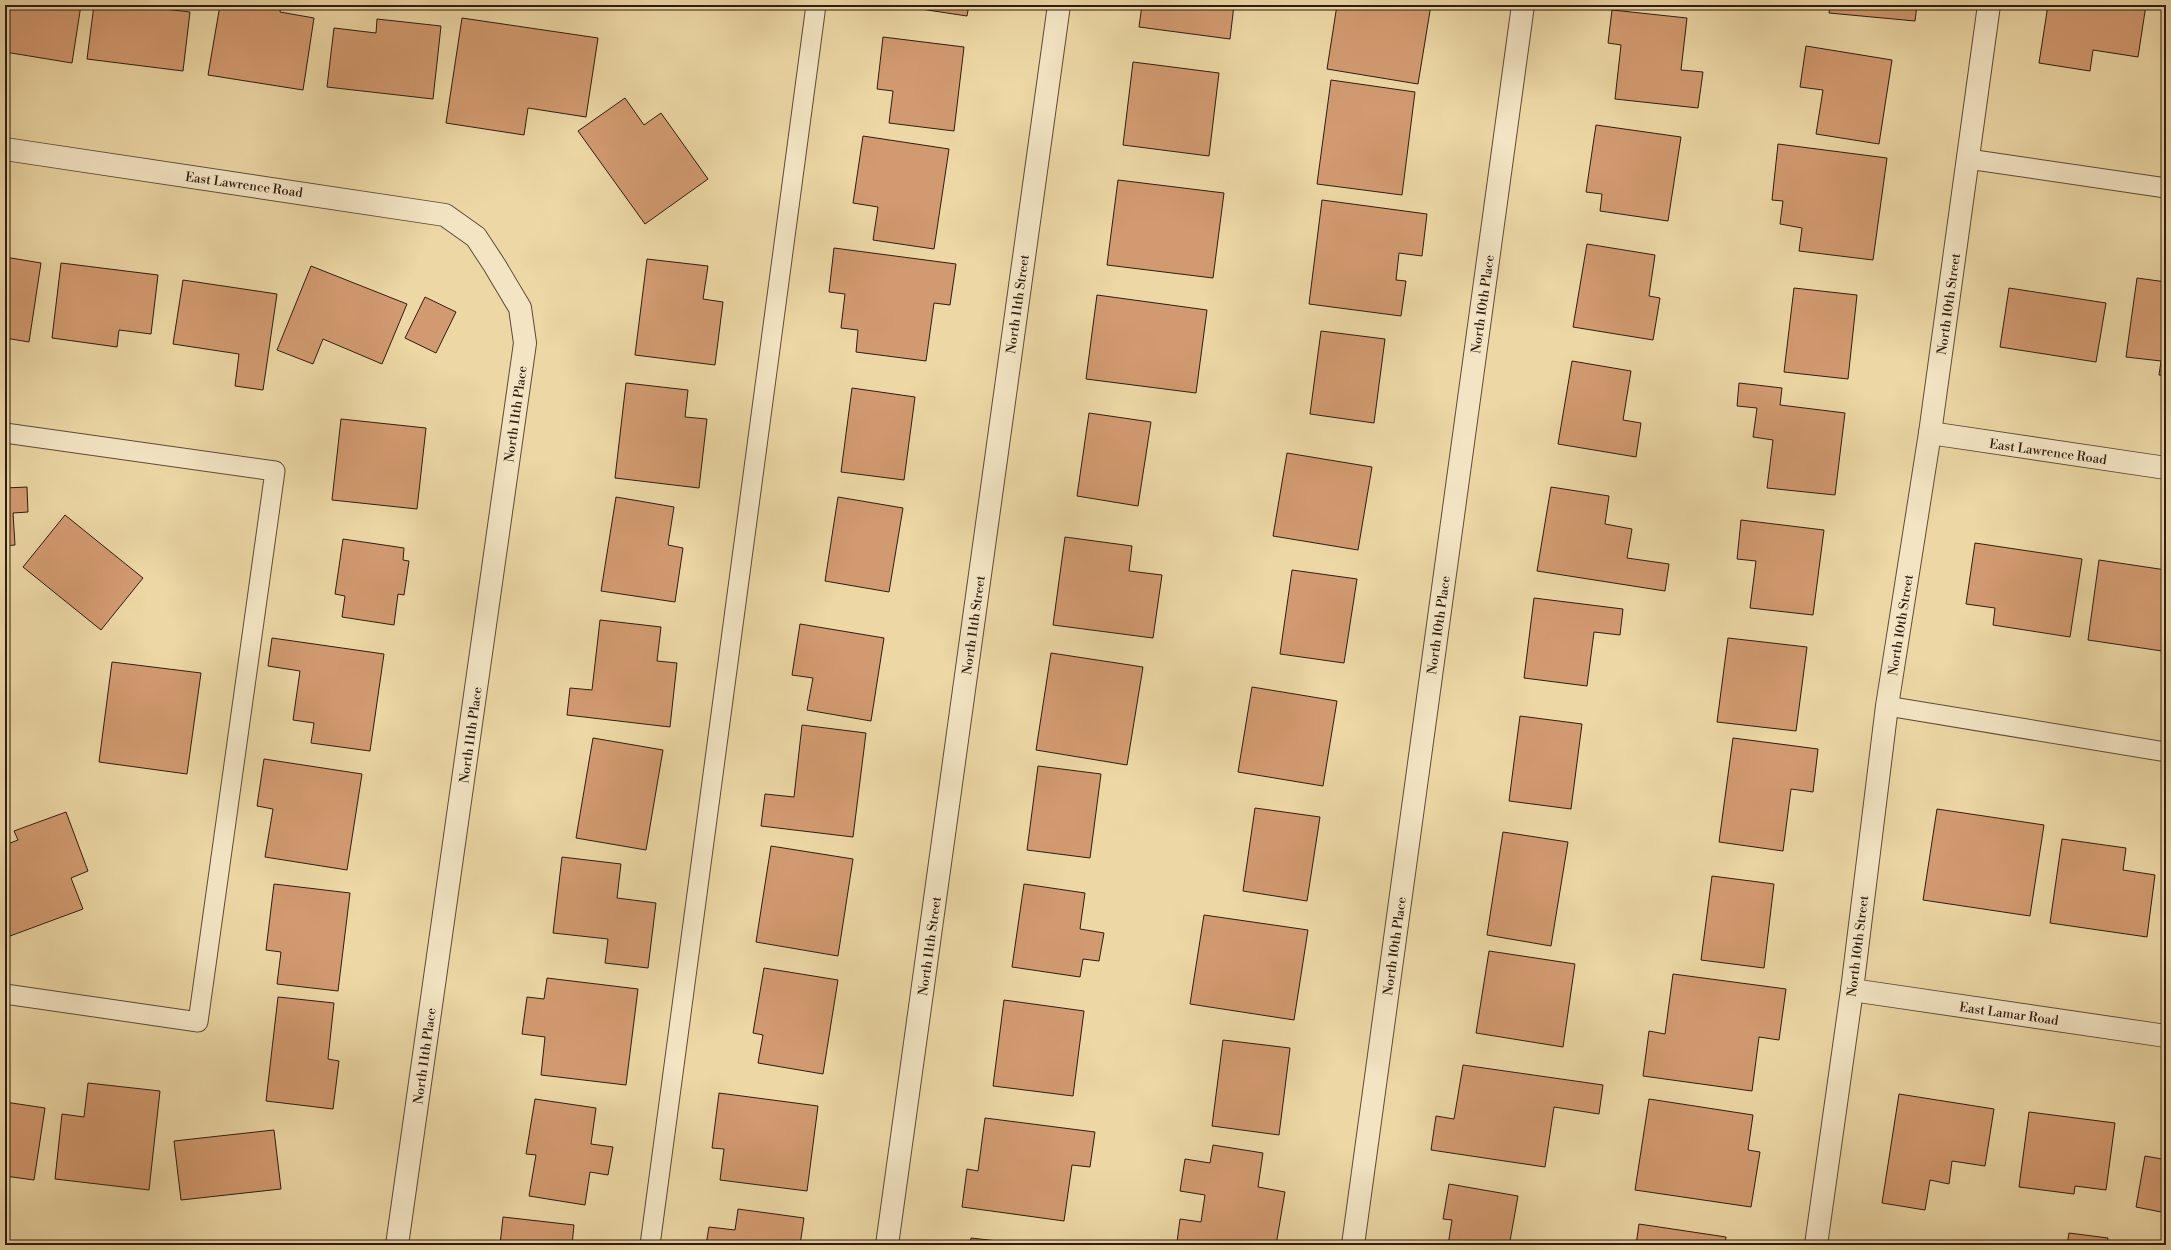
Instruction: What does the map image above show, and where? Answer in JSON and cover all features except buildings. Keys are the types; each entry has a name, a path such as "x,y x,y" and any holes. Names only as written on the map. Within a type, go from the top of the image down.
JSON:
{"street":[{"name":"North 11th Street","path":"888,1245 1059,5"},
{"name":"North 10th Place","path":"1352,1245 1523,5"},
{"name":"North 10th Street","path":"1816,1245 1852,990 1887,706 1930,433 1989,5"},
{"name":"East Lawrence Road","path":"5,149 445,214 476,237"},
{"name":"North 11th Place","path":"397,1245 526,343 520,308 476,237"},
{"name":"East Lawrence Road","path":"1930,433 2166,468"},
{"name":"East Lamar Road","path":"1852,990 2166,1036"}],"lane":[{"path":"650,1245 816,5"},
{"path":"1968,159 2166,188"},
{"path":"5,433 275,471 198,1022 5,994"},
{"path":"1887,706 2166,752"}]}
